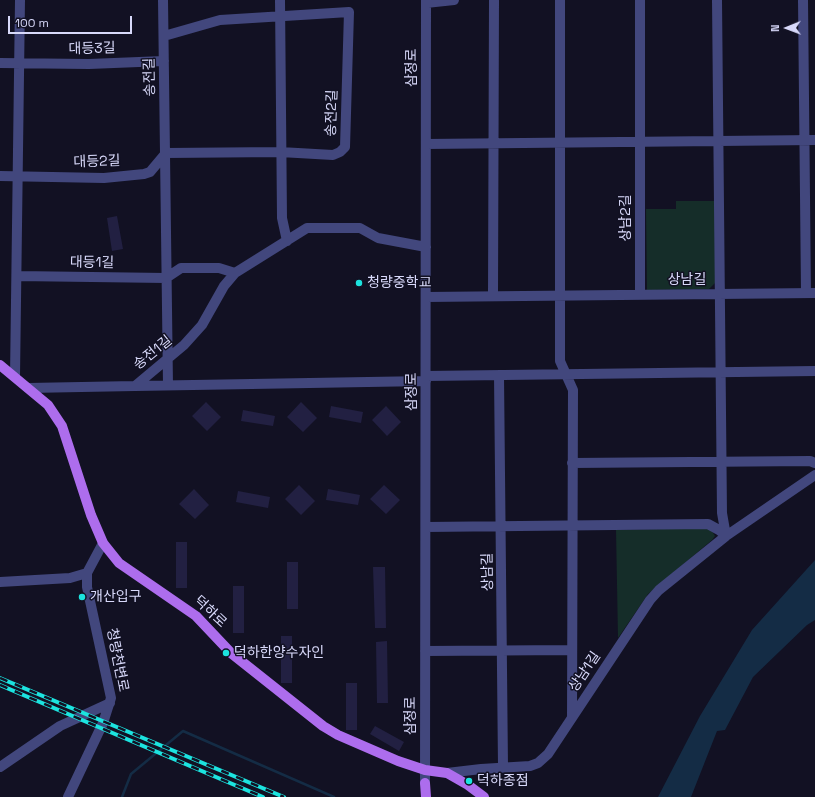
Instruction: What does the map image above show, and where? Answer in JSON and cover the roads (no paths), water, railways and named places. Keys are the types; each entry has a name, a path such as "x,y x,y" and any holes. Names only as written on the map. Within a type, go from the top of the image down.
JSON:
{"main road":[{"name":"덕하로","path":"0,365 48,405 62,426 101,548 130,572 196,616 231,653 323,726 338,735 398,761 425,770 447,773 468,785 484,797"},
{"path":"426,783 426,797"}],"street":[{"path":"15,377 19,177 20,0"},
{"name":"송전길","path":"163,0 168,385"},
{"path":"280,0 280,152 282,218 287,241"},
{"path":"426,1 454,0"},
{"path":"493,296 494,0"},
{"path":"560,0 560,361 572,390 572,717"},
{"name":"상남2길","path":"640,0 640,294"},
{"path":"717,0 722,372 722,520 726,536"},
{"path":"803,0 804,140 810,293"},
{"name":"삼정로","path":"426,1 426,783"},
{"name":"송전2길","path":"166,153 280,152 333,155 345,147 349,12 280,16"},
{"path":"164,36 220,20 280,16"},
{"name":"대등3길","path":"0,63 89,64 164,61"},
{"path":"426,144 815,140"},
{"name":"대등2길","path":"0,176 104,178 144,174 150,172 166,153"},
{"name":"송전1길","path":"28,388 135,386 184,345 202,325 224,286 235,273 311,226 360,228 378,238 426,247"},
{"path":"166,278 181,268 219,268 235,273"},
{"name":"대등1길","path":"17,276 166,278"},
{"name":"상남길","path":"426,297 560,294 810,293"},
{"path":"135,386 426,379 499,375 815,371"},
{"name":"상남길","path":"499,375 503,767"},
{"path":"572,463 815,463"},
{"name":"상남1길","path":"447,773 503,767 530,766 538,763 548,754 650,600 673,577 726,536 815,475"},
{"path":"426,527 571,527 708,524 726,536"},
{"path":"0,582 70,578 88,571 101,548"},
{"name":"청량천변로","path":"68,797 104,723 111,698 87,587 88,571"},
{"path":"425,651 572,650"},
{"path":"0,767 60,726 110,702"}],"water":[{"path":"815,560 815,620 807,625 753,677 725,730 717,731 691,797 658,797 700,716 752,630"}],"waterway":[{"path":"122,797 131,774 183,731 334,797"}],"railway":[{"path":"0,678 284,797"},
{"path":"0,685 263,797"}],"place":[{"name":"청량중학교","path":"359,283"},
{"name":"개산입구","path":"82,597"},
{"name":"덕하한양수자인","path":"226,653"},
{"name":"덕하종점","path":"469,781"}]}
